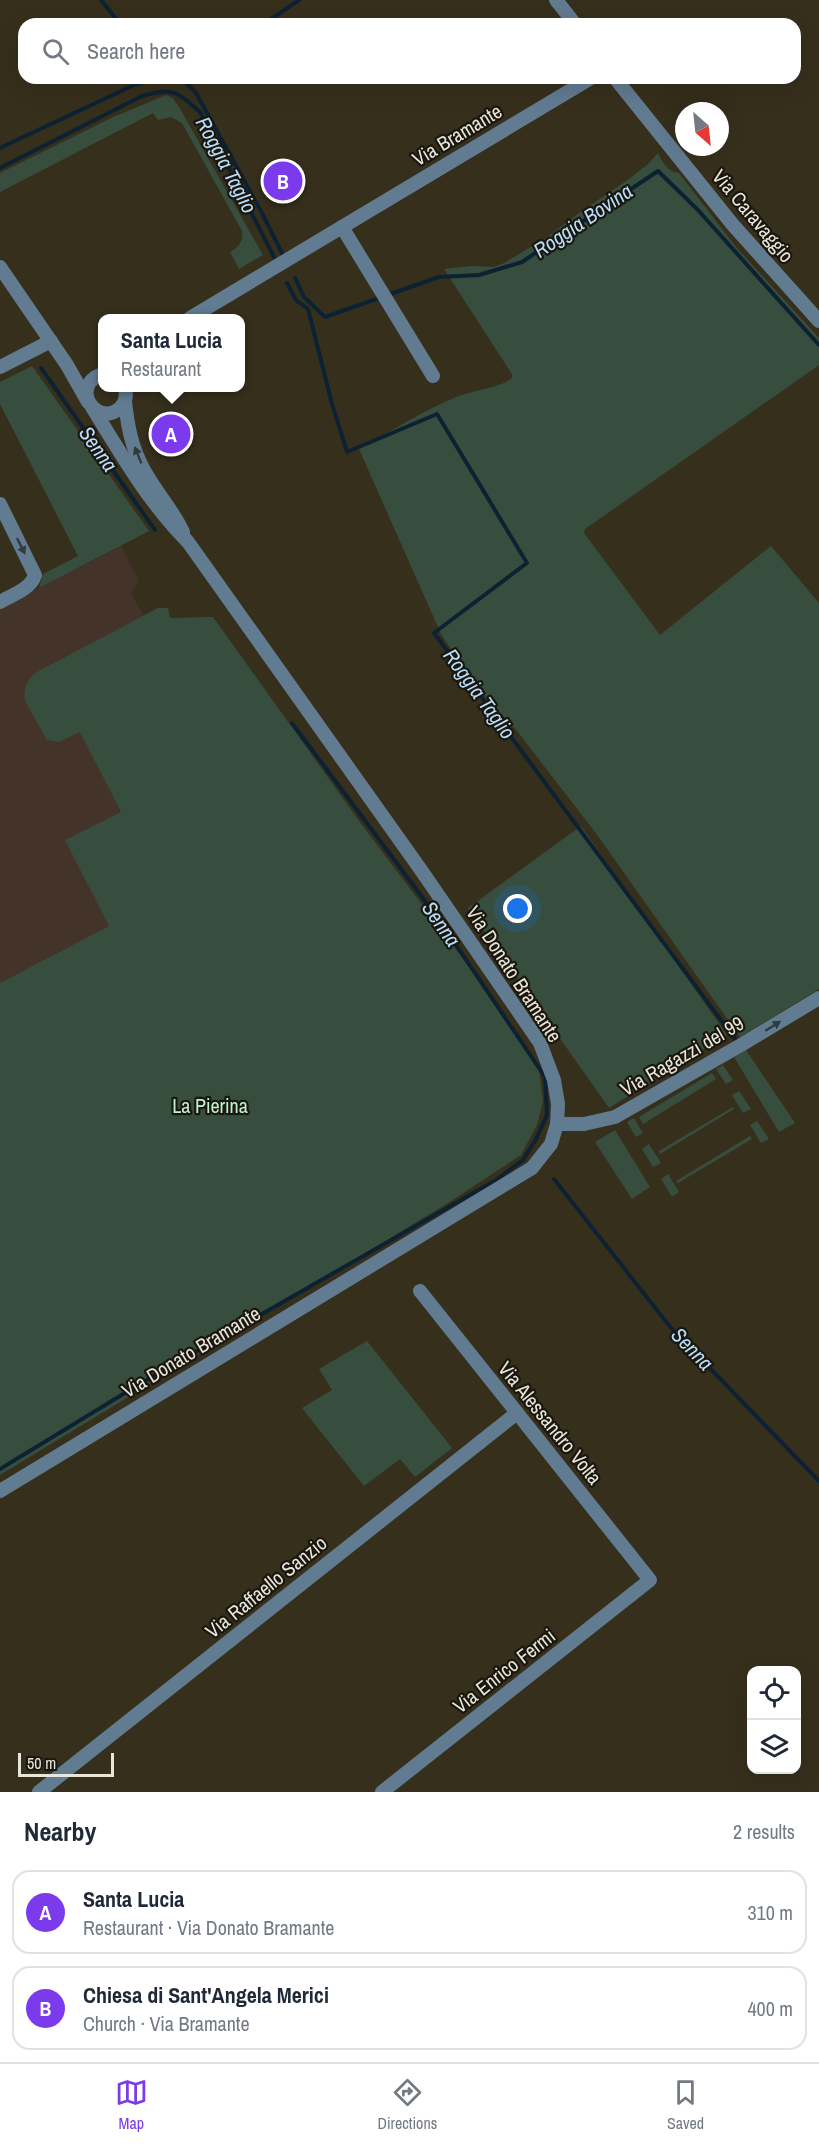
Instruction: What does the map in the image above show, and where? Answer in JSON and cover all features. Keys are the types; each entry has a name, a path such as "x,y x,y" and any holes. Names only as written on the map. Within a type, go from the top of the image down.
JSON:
{"street":[{"path":"556,0 570,18"},
{"name":"Via Bramante","path":"197,314 581,84"},
{"name":"Via Caravaggio","path":"620,84 733,225 819,321"},
{"path":"342,227 433,376"},
{"name":"Via Donato Bramante","path":"0,267 67,365 130,469 168,523 188,542"},
{"path":"0,368 51,341"},
{"path":"67,365 84,372 98,374"},
{"path":"98,376 89,383 87,396 90,405 97,411 110,413 121,407 127,393"},
{"name":"Via Donato Bramante","path":"0,1491 532,1168 551,1144 557,1124 558,1104 554,1080 540,1043 421,870 188,542 176,516 140,462 129,431 127,393"},
{"path":"0,504 35,575 34,581 28,586 0,602"},
{"name":"Via Ragazzi del 99","path":"557,1124 584,1124 615,1117 819,998"},
{"name":"Via Alessandro Volta","path":"420,1291 650,1580"},
{"name":"Via Raffaello Sanzio","path":"39,1792 517,1413"},
{"name":"Via Enrico Fermi","path":"382,1792 650,1580"}],"shaded area":[{"path":"121,546 139,581 131,593 143,615 158,608 168,608 170,618 213,617 345,803 0,983 0,608"}],"green space":[{"path":"166,95 173,98 179,107 263,255 239,269 230,252 240,244 242,231 182,123 171,117 158,120 153,113 0,192 0,173 111,118"},
{"path":"658,153 668,168 679,173 736,247 819,338 819,365 585,529 584,533 660,635 771,546 819,603 819,989 740,1037 598,836 517,731 476,687 441,634 359,449 446,401 512,378 512,374 444,269 470,266 494,267 504,263 546,238 629,179"},
{"path":"32,366 149,531 39,588 43,574 78,556 0,404 0,382"},
{"name":"La Pierina","path":"158,608 168,608 170,618 213,617 362,825 509,1020 539,1070 543,1102 537,1125 521,1155 448,1203 0,1475 0,983 109,926 65,840 121,812 80,732 59,742 47,740 25,701 25,688 37,672"},
{"path":"581,826 727,1035 609,1108 468,908"},
{"path":"746,1050 795,1123 779,1132 734,1057"},
{"path":"723,1065 733,1080 726,1084 716,1069"},
{"path":"712,1073 716,1079 643,1124 639,1117"},
{"path":"739,1091 751,1109 743,1113 732,1095"},
{"path":"733,1107 734,1109 660,1154 659,1151"},
{"path":"634,1118 643,1133 636,1137 627,1122"},
{"path":"757,1121 769,1139 761,1143 750,1125"},
{"path":"615,1130 650,1187 632,1199 595,1142"},
{"path":"750,1136 752,1139 678,1183 676,1181"},
{"path":"649,1144 661,1163 653,1167 642,1149"},
{"path":"668,1174 679,1192 672,1197 661,1179"},
{"path":"367,1341 452,1448 415,1477 400,1459 364,1486 302,1408 332,1390 319,1369"}],"waterway":[{"path":"101,0 115,18"},
{"path":"273,18 299,0"},
{"path":"0,148 138,84"},
{"name":"Roggia Bovina","path":"187,84 196,93 282,253"},
{"name":"Roggia Taglio","path":"0,168 142,96 161,92 174,93 200,112 274,257"},
{"name":"Roggia Bovina","path":"295,278 304,297 325,317 439,277 479,275 522,262 658,171 697,209 819,345"},
{"name":"Roggia Taglio","path":"287,283 296,300 308,309 332,404 347,452 437,414 527,563 434,633 735,1039"},
{"name":"Senna","path":"41,368 155,530"},
{"path":"0,1469 138,1385 496,1180 523,1160 547,1115 545,1077 440,921 292,723"},
{"name":"Senna","path":"554,1179 671,1328 819,1481"}],"place":[{"name":"Chiesa di Sant'Angela Merici","path":"283,181"},
{"name":"Santa Lucia","path":"171,434"}]}
